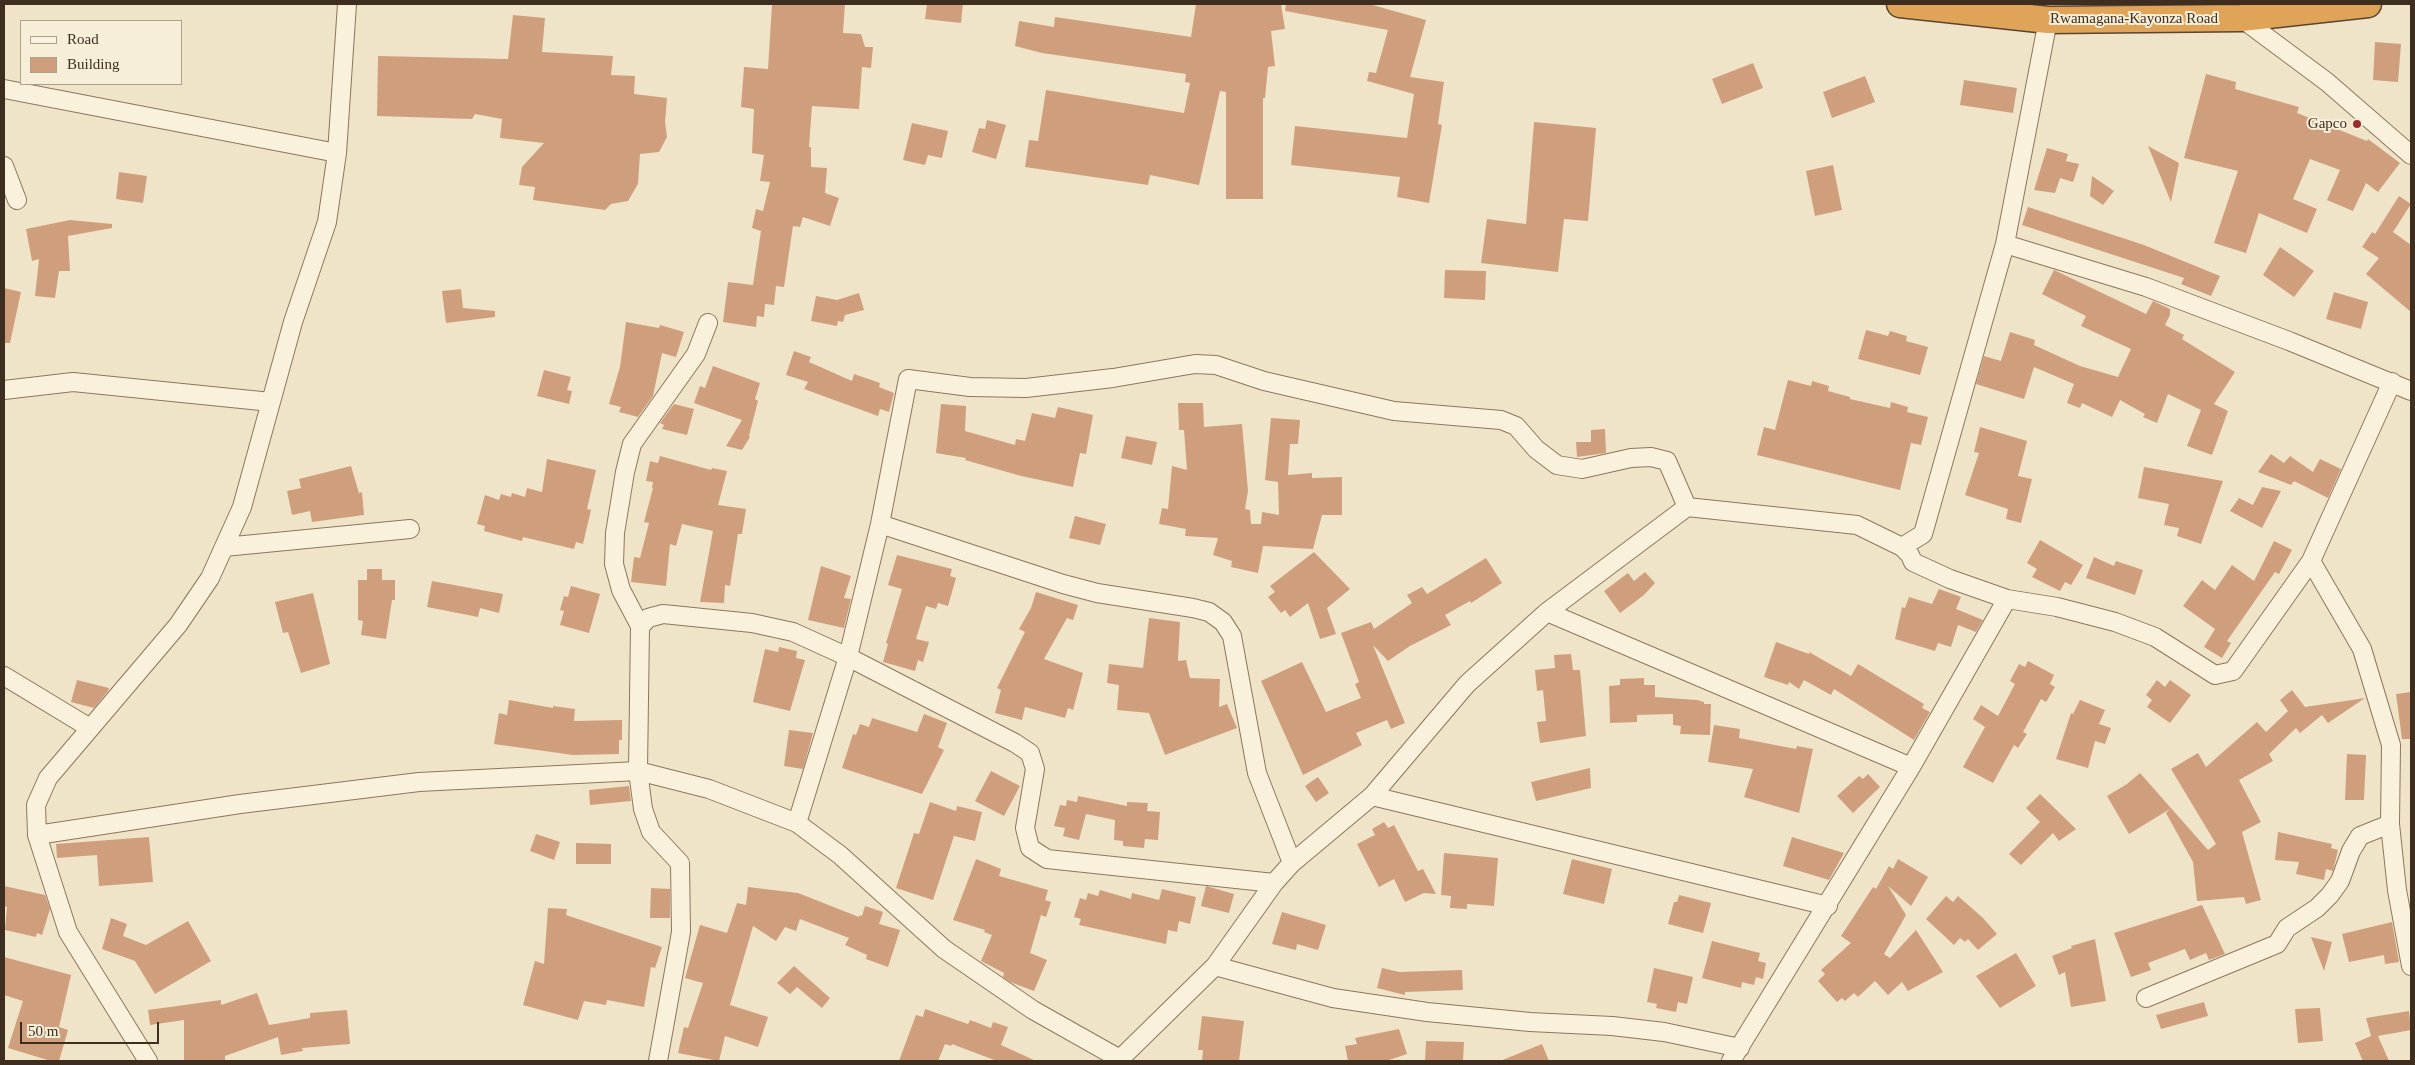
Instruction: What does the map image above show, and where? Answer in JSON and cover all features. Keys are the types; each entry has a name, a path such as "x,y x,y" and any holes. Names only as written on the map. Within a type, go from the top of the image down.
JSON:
{"highway":[{"name":"Rwamagana-Kayonza Road","path":"1900,4 2048,20 2241,18 2288,8 2368,4"}],"street":[{"path":"148,1061 68,932 37,835 36,805 48,778 178,625 210,578 242,507 293,322 327,222 337,154 346,4"},
{"path":"2241,18 2327,82 2411,155"},
{"path":"1902,548 1922,534 2005,244 2048,20"},
{"path":"4,89 337,154"},
{"path":"4,166 17,200"},
{"path":"2005,244 2146,288 2392,382 2411,391"},
{"path":"658,1061 681,932 680,863 651,832 643,809 638,771 640,626 621,590 614,564 616,532 625,472 632,444 696,354 708,323"},
{"path":"797,823 848,657 880,524 908,379 970,387 1026,388 1113,378 1195,364 1216,366 1264,381 1394,411 1500,420 1516,426 1536,448 1557,465 1582,469 1631,458 1651,457 1667,461 1687,507"},
{"path":"4,390 73,382 271,402"},
{"path":"37,835 240,804 419,782 638,771 709,789 797,823 840,854 944,949 1032,1010 1119,1060 1216,966 1274,883 1292,863 1372,796 1467,684 1547,612 1687,507 1857,525 1902,548 1910,555 1913,562 1950,579 2007,599 2057,607 2115,622 2155,637 2214,675 2233,671 2311,560 2392,382"},
{"path":"880,524 1063,584 1097,593 1193,608 1209,612 1223,622 1232,636 1256,773 1292,863"},
{"path":"224,547 410,529"},
{"path":"2311,560 2362,649 2391,746 2390,824 2397,890 2411,966"},
{"path":"1216,966 1342,999 1427,1012 1530,1022 1612,1026 1664,1032 1736,1054 1912,768 2007,599"},
{"path":"1547,612 1912,768"},
{"path":"640,626 648,618 663,614 752,623 794,632 848,657 1030,753 1034,769 1025,828 1030,848 1046,859 1274,883"},
{"path":"4,676 90,728 88,731"},
{"path":"1372,796 1828,906"},
{"path":"2146,998 2277,944 2287,928 2317,908 2330,895 2340,881 2351,851 2360,836 2390,824"}],"building":[{"path":"772,4 845,4 843,33 861,34 865,47 873,47 871,68 862,67 859,109 812,106 809,147 811,147 811,167 827,168 825,193 839,198 830,226 803,217 800,227 793,226 784,287 776,286 774,305 765,304 764,317 757,316 756,327 723,322 728,282 753,285 761,231 752,228 756,209 763,211 770,182 760,181 764,155 752,153 754,109 741,107 744,67 768,69"},
{"path":"927,4 963,4 961,23 925,19"},
{"path":"1196,4 1281,4 1285,29 1271,31 1275,66 1268,67 1265,98 1263,98 1263,199 1226,199 1226,92 1220,91 1199,185 1150,175 1148,185 1025,167 1029,140 1038,141 1046,90 1184,113 1190,83 1185,82 1186,74 1042,53 1015,46 1019,21 1054,27 1055,17 1191,37"},
{"path":"1286,4 1369,4 1426,20 1410,77 1444,82 1438,124 1442,125 1429,203 1397,197 1400,177 1291,165 1295,126 1407,138 1414,94 1367,81 1369,72 1376,73 1388,30 1285,11"},
{"path":"513,15 545,18 542,52 613,56 611,75 635,76 634,94 667,98 665,122 667,137 659,152 640,154 638,184 628,201 611,204 605,210 533,200 535,187 519,185 522,167 544,143 500,138 502,119 475,114 472,119 377,116 378,56 508,59"},
{"path":"2375,42 2401,44 2398,82 2373,80"},
{"path":"1753,63 1763,88 1722,104 1712,79"},
{"path":"2206,74 2236,82 2235,89 2299,107 2297,113 2367,141 2368,139 2400,163 2378,192 2366,183 2353,211 2327,200 2340,170 2310,159 2293,199 2317,209 2307,233 2259,213 2246,253 2214,243 2238,171 2184,158"},
{"path":"1865,76 1875,102 1832,118 1823,92"},
{"path":"1964,80 2017,88 2013,113 1960,105"},
{"path":"987,120 1006,125 996,159 972,152 979,128 985,129"},
{"path":"1534,122 1596,128 1588,221 1564,219 1558,272 1481,263 1487,219 1526,224"},
{"path":"912,123 948,131 942,158 928,155 925,165 903,160"},
{"path":"2148,146 2179,163 2171,202"},
{"path":"2047,148 2068,154 2066,161 2079,164 2073,182 2060,178 2055,193 2034,190"},
{"path":"1833,165 1842,210 1815,216 1806,171"},
{"path":"119,172 147,176 143,203 116,199"},
{"path":"2092,176 2114,191 2103,205 2090,196"},
{"path":"2399,196 2411,204 2393,232 2411,245 2411,312 2366,274 2379,258 2362,247 2372,232 2375,234"},
{"path":"2028,207 2144,245 2220,276 2211,296 2181,284 2184,278 2022,225"},
{"path":"70,220 112,224 112,228 68,236 70,271 59,271 55,298 35,296 39,259 32,261 26,229"},
{"path":"2280,247 2314,271 2294,297 2263,275"},
{"path":"1445,270 1486,271 1485,300 1444,298"},
{"path":"2054,270 2146,314 2153,301 2170,309 2170,315 2165,325 2184,335 2182,339 2235,372 2214,404 2228,411 2212,455 2187,446 2201,410 2168,394 2157,423 2143,417 2145,414 2120,400 2112,417 2082,403 2080,408 2067,403 2074,384 2034,367 2024,399 1976,384 1984,356 2001,361 2010,332 2035,340 2034,345 2080,366 2118,377 2131,349 2081,326 2086,316 2042,294"},
{"path":"4,288 21,292 10,343 4,343"},
{"path":"461,289 463,308 495,311 495,317 446,323 442,291"},
{"path":"2334,292 2368,302 2361,329 2326,319"},
{"path":"859,293 864,310 845,315 843,322 838,321 837,326 811,321 816,296 837,300"},
{"path":"626,322 659,328 660,325 684,332 676,357 662,353 653,396 638,417 619,412 621,407 609,404 620,367"},
{"path":"1866,330 1888,336 1890,331 1907,336 1906,341 1928,347 1920,375 1858,359"},
{"path":"794,351 811,357 809,362 852,381 854,374 880,383 879,387 894,393 889,412 880,409 878,416 804,389 808,382 786,375"},
{"path":"713,366 760,383 755,399 758,401 750,437 742,450 726,446 742,420 694,403 700,386 705,388"},
{"path":"544,370 571,377 567,390 572,391 569,404 537,396"},
{"path":"1788,380 1811,386 1812,381 1829,386 1828,391 1850,397 1850,399 1890,408 1891,402 1908,407 1907,412 1928,417 1921,445 1911,443 1900,490 1757,455 1764,427 1775,430"},
{"path":"1178,403 1203,403 1204,427 1242,424 1248,491 1245,509 1250,510 1251,524 1261,524 1262,512 1279,515 1278,482 1265,480 1271,418 1300,420 1298,444 1290,444 1288,475 1312,473 1312,478 1342,477 1342,515 1322,515 1313,549 1263,546 1258,573 1231,567 1232,561 1213,555 1218,538 1185,536 1186,529 1159,524 1162,508 1168,509 1172,466 1187,470 1184,430 1179,430"},
{"path":"674,404 694,409 687,435 662,429 664,425 660,423"},
{"path":"941,404 966,406 965,431 1015,445 1016,439 1025,441 1032,413 1055,418 1058,407 1093,415 1086,454 1080,453 1073,487 1021,476 965,460 966,458 936,453"},
{"path":"1980,427 2027,441 2018,476 2032,479 2021,523 2006,519 2008,509 1965,495 1979,453 1974,452"},
{"path":"1605,429 1606,453 1577,457 1576,442 1591,442 1591,430"},
{"path":"1126,436 1157,442 1152,465 1121,458"},
{"path":"2271,454 2284,463 2290,456 2313,472 2320,459 2341,469 2328,498 2294,481 2291,485 2258,472"},
{"path":"660,456 711,470 712,468 727,471 718,505 746,509 742,534 738,534 730,586 725,585 724,603 700,602 713,531 682,524 676,546 670,544 666,586 631,582 634,557 640,558 649,523 644,522 653,488 653,482 646,481 650,461 658,463"},
{"path":"547,459 596,470 587,509 591,510 583,544 576,542 574,549 523,537 522,541 484,531 485,526 477,524 485,495 499,500 501,494 511,497 512,493 525,497 527,488 542,492"},
{"path":"351,466 359,493 362,492 364,515 312,522 310,511 292,515 287,491 301,488 299,479"},
{"path":"2144,467 2223,481 2201,544 2177,536 2179,528 2164,525 2169,504 2138,498"},
{"path":"2262,487 2281,491 2262,528 2230,511 2239,498 2253,505"},
{"path":"1075,516 1106,524 1100,545 1069,538"},
{"path":"2040,540 2083,565 2071,585 2065,582 2060,591 2032,577 2037,569 2027,563"},
{"path":"2274,541 2292,550 2279,574 2275,572 2227,641 2231,643 2222,658 2204,647 2215,629 2183,606 2202,580 2215,590 2232,565 2254,581"},
{"path":"1314,552 1350,589 1327,608 1336,634 1320,639 1308,603 1290,617 1285,610 1281,613 1268,597 1275,592 1270,586"},
{"path":"897,555 952,569 950,576 956,578 948,606 938,603 936,609 926,606 916,639 929,642 923,662 918,660 915,671 883,662 888,644 886,643 902,589 888,585"},
{"path":"2094,557 2114,566 2116,561 2143,570 2135,595 2086,578"},
{"path":"1486,558 1502,583 1471,603 1470,601 1445,615 1451,625 1410,646 1388,661 1373,645 1405,723 1391,729 1387,720 1356,733 1362,745 1303,775 1261,681 1302,662 1326,712 1361,698 1355,684 1359,682 1341,633 1371,622 1374,629 1412,603 1407,595 1422,587 1427,594"},
{"path":"821,566 851,576 844,598 851,599 844,628 808,620"},
{"path":"367,569 382,569 382,580 395,580 395,600 392,600 386,639 361,635 363,621 358,620 358,580 367,580"},
{"path":"1645,572 1655,583 1644,595 1620,613 1604,591 1628,573 1634,581"},
{"path":"432,581 503,594 499,613 480,608 478,617 427,607"},
{"path":"571,586 600,594 589,633 560,625 564,611 560,610 564,596 568,597"},
{"path":"1939,589 1961,597 1956,609 1983,620 1976,632 1958,625 1951,647 1938,643 1935,651 1895,639 1902,607 1905,608 1909,597 1932,604"},
{"path":"1036,592 1078,605 1073,620 1067,618 1044,659 1083,673 1073,710 1068,708 1065,718 1025,707 1022,720 995,713 1001,690 997,688 1025,632 1019,629 1031,608"},
{"path":"313,593 330,664 301,673 288,632 283,633 275,602"},
{"path":"1149,618 1180,622 1178,661 1186,660 1190,678 1220,679 1219,707 1227,704 1237,728 1165,755 1149,713 1117,710 1119,685 1107,683 1109,664 1143,668"},
{"path":"1776,642 1809,654 1809,652 1851,676 1858,664 1924,704 1922,708 1930,712 1914,740 1834,689 1831,695 1804,680 1799,689 1789,682 1788,685 1764,677"},
{"path":"779,647 797,651 796,658 805,660 790,711 753,702 765,649 778,652"},
{"path":"1571,654 1573,670 1580,670 1586,736 1540,743 1537,722 1546,721 1543,690 1537,691 1535,670 1555,668 1554,655"},
{"path":"2028,661 2054,675 2050,684 2055,687 2046,702 2041,699 2023,732 2027,734 2018,748 2014,745 1993,783 1963,767 1985,727 1973,719 1981,705 1998,716 2015,684 2010,681 2019,664 2025,667"},
{"path":"1644,678 1644,685 1655,685 1655,697 1697,700 1704,702 1704,704 1711,704 1710,735 1680,734 1681,726 1673,725 1673,714 1637,715 1637,722 1610,723 1609,686 1620,685 1620,679"},
{"path":"77,680 109,688 94,708 71,702"},
{"path":"2157,680 2165,687 2170,680 2191,695 2170,723 2147,707 2152,700 2146,695"},
{"path":"2292,690 2305,707 2365,698 2328,723 2322,715 2300,733 2296,728 2269,754 2273,761 2239,780 2261,822 2242,832 2261,900 2246,904 2244,897 2197,901 2193,862 2166,813 2170,809 2129,834 2107,796 2127,784 2140,773 2208,850 2216,844 2171,769 2198,753 2206,767 2257,722 2266,732 2288,711 2280,700"},
{"path":"2411,692 2411,739 2402,739 2396,694"},
{"path":"509,700 553,708 553,706 575,709 574,721 622,720 622,740 619,740 619,754 573,755 494,744 499,713 507,715"},
{"path":"2080,700 2105,710 2099,724 2111,728 2105,744 2095,741 2088,768 2056,759 2071,713 2073,714"},
{"path":"924,714 947,723 938,747 944,750 922,794 842,768 853,734 856,735 860,724 869,727 872,718 917,732"},
{"path":"1714,725 1740,729 1739,738 1796,749 1797,746 1813,749 1799,813 1744,797 1753,769 1708,762"},
{"path":"789,730 813,733 803,769 784,766"},
{"path":"2347,754 2366,755 2364,800 2345,800"},
{"path":"1590,768 1591,788 1536,801 1531,782"},
{"path":"991,771 1020,786 1004,816 975,801"},
{"path":"1868,774 1880,787 1853,813 1837,796 1859,776 1863,779"},
{"path":"1318,777 1329,793 1316,802 1305,786"},
{"path":"629,786 631,801 590,805 589,790"},
{"path":"2040,794 2076,829 2059,841 2053,833 2021,865 2009,854 2040,822 2026,808"},
{"path":"1078,796 1127,806 1127,802 1148,803 1147,811 1160,812 1158,840 1145,839 1144,848 1123,846 1123,841 1114,840 1115,820 1086,814 1079,840 1063,836 1065,828 1054,826 1060,805 1066,806 1067,800 1077,802"},
{"path":"930,802 956,811 957,806 982,812 975,841 954,836 933,900 896,888 914,833 919,834"},
{"path":"1384,822 1388,828 1394,825 1418,871 1423,869 1436,894 1424,893 1405,902 1394,879 1379,887 1357,844 1375,835 1372,829"},
{"path":"2278,832 2332,844 2331,848 2338,850 2333,871 2326,869 2324,880 2296,874 2299,862 2275,860"},
{"path":"536,834 560,842 554,860 530,851"},
{"path":"149,837 153,882 99,886 97,855 57,858 56,844"},
{"path":"1792,837 1844,853 1829,880 1783,866"},
{"path":"576,843 611,844 611,864 576,864"},
{"path":"1444,853 1498,858 1494,906 1467,904 1467,909 1450,908 1451,896 1441,895"},
{"path":"976,859 1001,869 999,876 1048,890 1045,900 1051,902 1046,917 1041,915 1030,953 1047,960 1034,991 1010,982 1003,977 1004,973 981,961 992,935 984,932 985,930 953,920"},
{"path":"1572,859 1612,869 1604,904 1563,894"},
{"path":"1898,859 1928,877 1911,906 1888,886 1906,915 1884,954 1890,958 1916,930 1943,972 1908,991 1902,982 1888,995 1875,981 1858,997 1854,993 1845,1001 1842,998 1837,1002 1818,981 1825,974 1821,970 1851,943 1841,936 1873,887 1876,889 1889,866 1893,869"},
{"path":"4,886 45,895 50,909 42,935 37,933 36,937 5,930 7,907 4,906"},
{"path":"1206,886 1234,894 1229,913 1201,906"},
{"path":"748,887 798,893 859,917 860,915 862,916 865,906 883,912 879,924 900,930 888,967 866,959 867,955 845,945 849,938 800,919 796,931 785,927 776,941 753,926 730,1005 768,1017 758,1047 725,1036 719,1061 678,1053 684,1027 688,1028 703,983 685,978 700,925 727,933 737,903 746,905"},
{"path":"651,888 670,889 670,918 650,918"},
{"path":"1162,889 1196,897 1190,924 1179,921 1177,932 1168,930 1166,944 1079,925 1081,919 1074,917 1080,898 1086,900 1088,893 1098,896 1100,890 1131,899 1132,893 1159,900"},
{"path":"1679,895 1711,903 1703,933 1668,924 1674,902 1677,902"},
{"path":"1946,896 1953,902 1958,896 1983,918 1997,934 1978,950 1968,939 1965,942 1960,938 1954,945 1926,919"},
{"path":"2202,905 2225,954 2209,960 2206,953 2190,960 2185,949 2148,963 2151,970 2131,977 2114,933"},
{"path":"548,908 567,909 566,915 662,947 655,968 651,967 644,1007 607,1000 606,1005 584,1001 578,1020 523,1005 535,961 544,964"},
{"path":"1282,912 1326,925 1318,950 1297,944 1296,950 1272,944"},
{"path":"111,918 127,924 123,936 146,945 188,921 211,961 155,994 135,961 102,949"},
{"path":"2392,922 2399,962 2385,964 2384,955 2349,962 2342,934"},
{"path":"2311,937 2332,942 2324,971"},
{"path":"2095,939 2106,1001 2071,1007 2065,972 2059,975 2052,956 2072,948 2071,946"},
{"path":"1712,941 1760,953 1758,961 1766,963 1763,979 1756,977 1754,985 1742,982 1741,988 1702,978"},
{"path":"2016,953 2036,986 2000,1008 1976,976"},
{"path":"4,957 71,975 59,1027 68,1030 59,1061 51,1061 8,1048 23,1001 4,995"},
{"path":"794,966 830,998 822,1008 797,987 790,994 777,983"},
{"path":"1382,968 1399,972 1462,970 1463,990 1405,992 1405,995 1377,988"},
{"path":"1654,968 1693,977 1687,1004 1678,1002 1676,1012 1656,1008 1657,1004 1647,1002"},
{"path":"257,993 269,1025 310,1018 310,1013 347,1010 350,1044 302,1048 303,1051 281,1055 278,1037 225,1056 225,1061 184,1061 184,1020 150,1025 148,1010 221,1000 221,1005"},
{"path":"2204,1002 2208,1016 2161,1029 2156,1015"},
{"path":"2320,1008 2323,1041 2298,1043 2295,1009"},
{"path":"925,1009 968,1024 970,1020 991,1028 993,1022 1008,1027 1001,1045 1036,1061 997,1061 952,1044 951,1046 945,1044 938,1061 899,1061 916,1015 923,1017"},
{"path":"2409,1011 2411,1030 2378,1036 2389,1061 2363,1061 2355,1043 2371,1036 2366,1018"},
{"path":"1202,1016 1244,1021 1239,1061 1202,1061 1203,1050 1198,1050"},
{"path":"1399,1029 1407,1054 1386,1061 1348,1061 1345,1046 1357,1044 1355,1038"},
{"path":"1426,1041 1464,1042 1463,1061 1425,1061"},
{"path":"1542,1044 1549,1061 1500,1061"}],"place":[{"name":"Gapco","path":"2357,124"}]}
